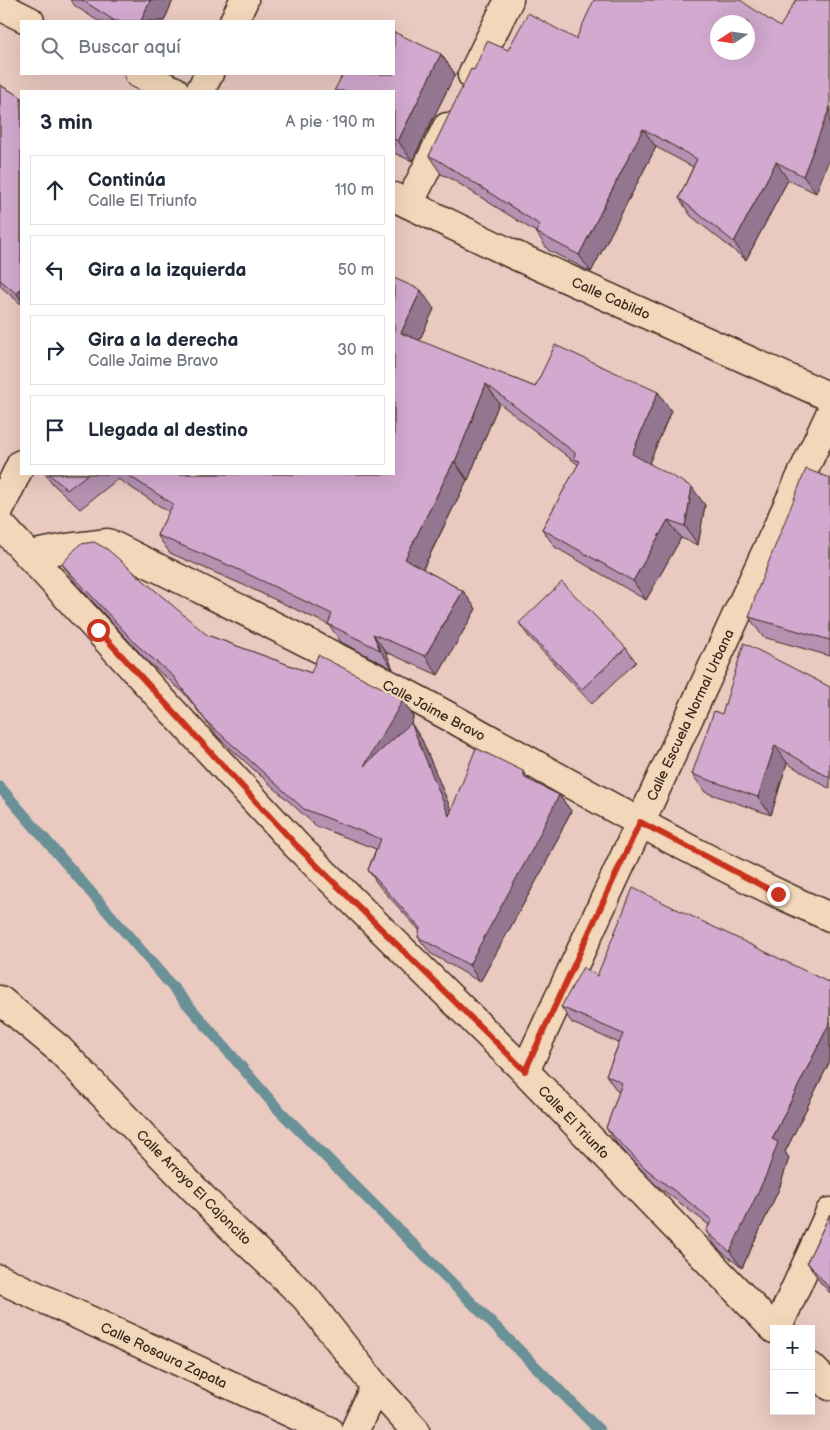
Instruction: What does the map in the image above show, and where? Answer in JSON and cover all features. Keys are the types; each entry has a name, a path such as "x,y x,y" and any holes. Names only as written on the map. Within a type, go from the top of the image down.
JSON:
{"street":[{"path":"234,20 244,0"},
{"path":"401,200 459,102 509,0"},
{"path":"0,6 28,20"},
{"path":"141,75 173,90"},
{"path":"201,90 208,75"},
{"name":"Calle Cabildo","path":"401,200 510,253 830,397"},
{"name":"Calle Escuela Normal Urbana","path":"525,1071 830,414"},
{"path":"0,508 20,466"},
{"name":"Calle El Triunfo","path":"0,524 297,846 525,1071 772,1325"},
{"name":"Calle Jaime Bravo","path":"29,555 108,543 410,696 640,822 778,894 830,917"},
{"name":"Calle Arroyo El Cajoncito","path":"0,1000 59,1049 228,1224 305,1297 375,1386"},
{"path":"778,1325 830,1212"},
{"name":"Calle Rosaura Zapata","path":"0,1279 328,1430"},
{"path":"814,1370 830,1386"},
{"path":"355,1430 375,1386 415,1430"}],"building":[{"path":"82,0 150,0 141,20 113,20"},
{"path":"594,0 740,0 780,27 796,0 830,0 830,107 803,176 776,162 734,242 679,198 697,159 643,129 579,255 536,232 540,225 429,156 471,69 474,70 487,41 508,50 528,13 576,39"},
{"path":"395,32 441,54 398,141 395,140 395,90 335,90 342,75 395,75"},
{"path":"0,85 20,96 20,290 17,294 0,280"},
{"path":"395,278 421,290 401,333 535,387 555,345 658,392 632,454 692,487 685,526 668,520 633,581 542,529 580,461 574,459 575,453 486,384 455,462 405,559 463,591 425,656 373,634 380,650 328,624 332,614 235,568 157,535 173,504 128,475 395,475"},
{"path":"806,469 830,478 830,640 749,617 757,591"},
{"path":"50,475 87,475 67,490"},
{"path":"94,542 107,549 207,635 311,673 318,655 400,697 402,702 364,766 411,723 449,816 476,748 523,771 525,778 559,795 532,850 469,965 418,937 420,928 368,870 381,839 304,809 206,721 173,676 137,645 62,564 80,544"},
{"path":"562,582 626,648 582,689 519,623"},
{"path":"744,643 830,687 830,778 775,745 758,797 692,774 714,711 722,714"},
{"path":"633,888 830,983 830,1022 772,1139 778,1142 767,1173 730,1252 706,1231 712,1220 645,1168 606,1128 622,1083 606,1075 623,1034 561,1007 583,967 597,976"},
{"path":"830,1214 830,1289 807,1262"}],"waterway":[{"path":"0,787 277,1108 599,1430"}],"route":[{"path":"98,630 297,846 525,1071 640,822 778,894"}]}
